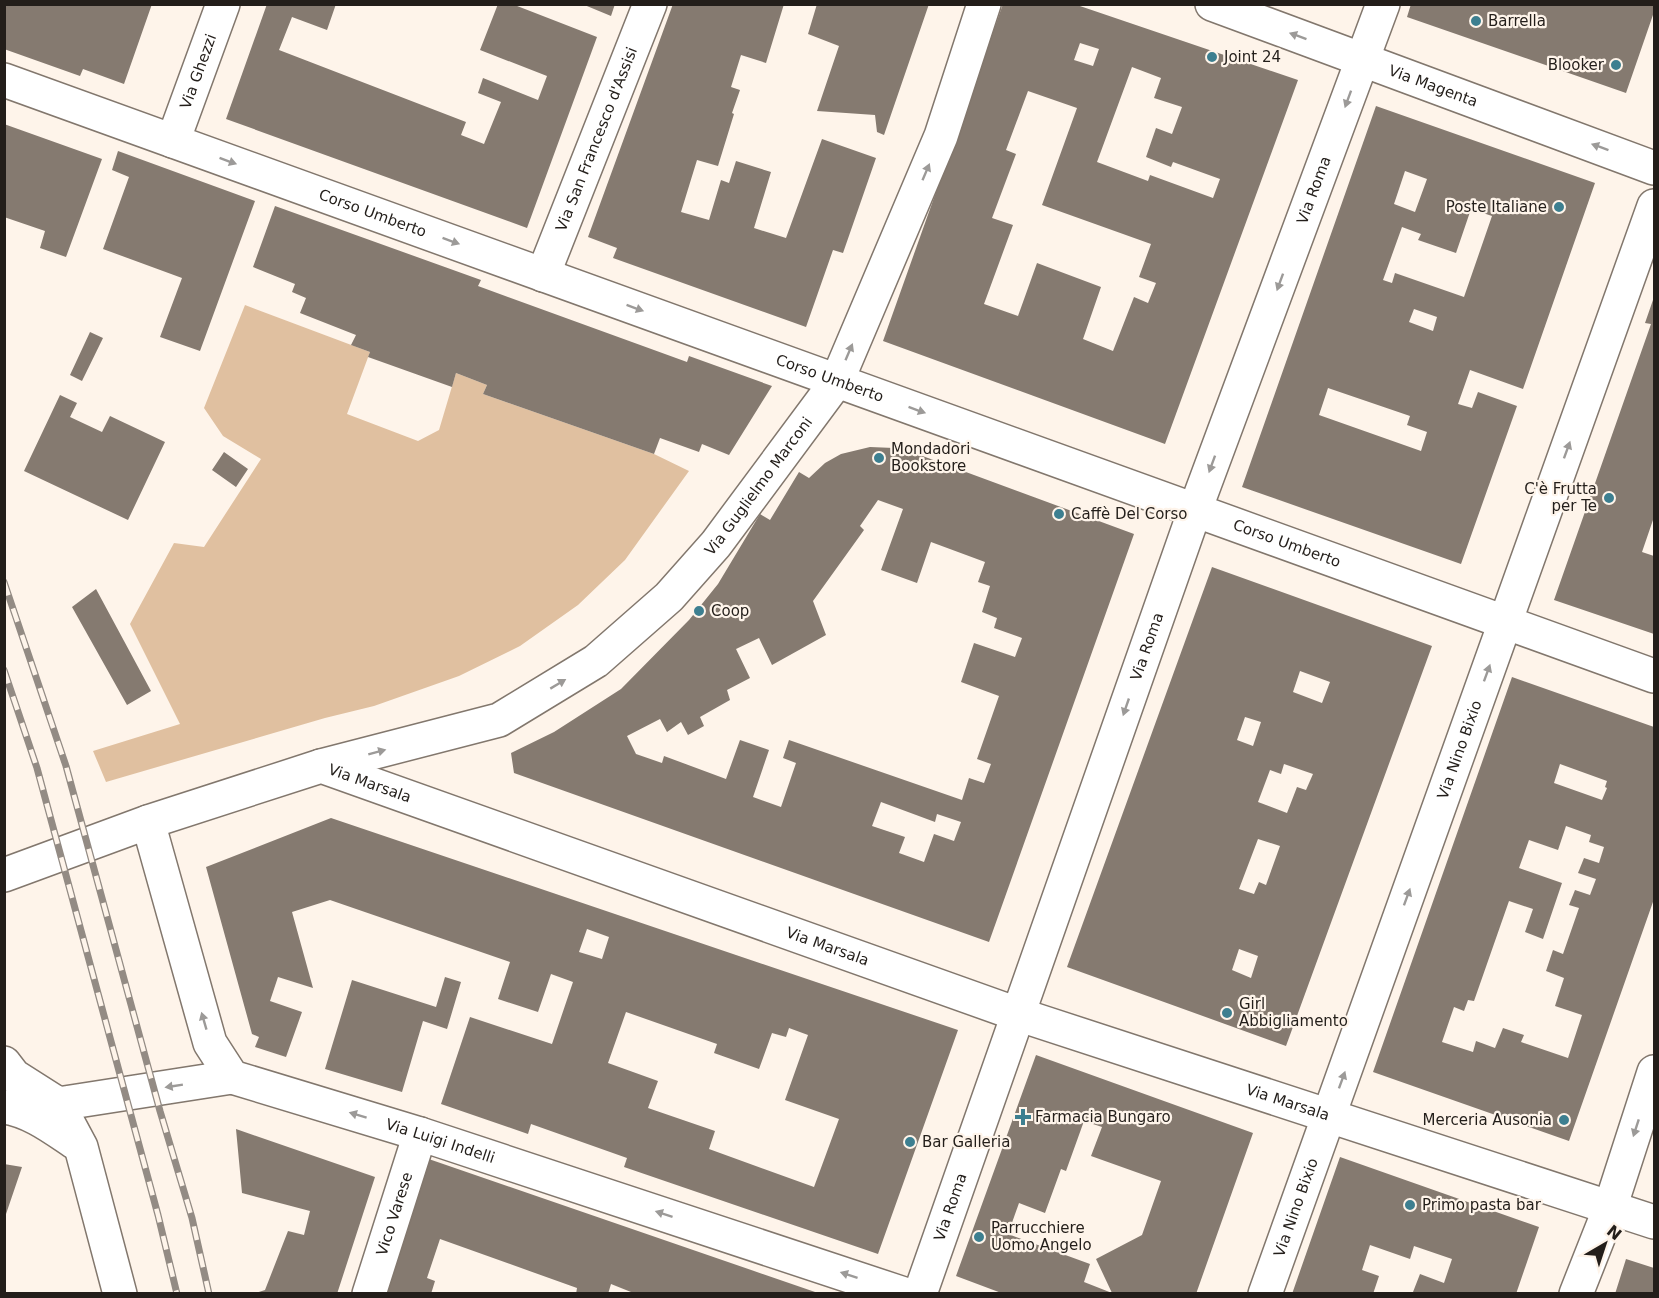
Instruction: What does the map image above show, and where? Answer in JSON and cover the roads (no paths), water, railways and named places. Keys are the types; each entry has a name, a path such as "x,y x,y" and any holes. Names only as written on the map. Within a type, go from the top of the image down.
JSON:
{"street":[{"name":"Via Ghezzi","path":"173,141 223,4"},
{"name":"Via San Francesco d'Assisi","path":"543,275 650,4"},
{"name":"Via Guglielmo Marconi","path":"321,766 499,720 596,661 669,597 716,544 837,381 941,136 984,4"},
{"name":"Via Magenta","path":"1212,4 1654,168"},
{"name":"Via Roma","path":"920,1293 1195,510 1383,4"},
{"name":"Corso Umberto","path":"4,80 1654,676"},
{"name":"Via Nino Bixio","path":"1265,1293 1654,206"},
{"name":"Via Marsala","path":"4,875 148,822 321,766 1017,1014 1654,1222"},
{"path":"58,1104 232,1077 210,1043 148,822"},
{"path":"4,1063 14,1076 58,1104 81,1147 120,1293"},
{"path":"1576,1293 1610,1208 1654,1072"},
{"name":"Via Luigi Indelli","path":"232,1077 420,1134 904,1293"},
{"path":"4,1107 13,1108 40,1120 81,1147"},
{"name":"Vico Varese","path":"369,1293 420,1134"}],"railway":[{"path":"4,582 66,766 160,1111 192,1218 209,1294"},
{"path":"4,670 37,768 158,1215 177,1294"}],"place":[{"name":"Barrella","path":"1476,21"},
{"name":"Joint 24","path":"1212,57"},
{"name":"Blooker","path":"1616,65"},
{"name":"Poste Italiane","path":"1559,207"},
{"name":"Mondadori Bookstore","path":"879,458"},
{"name":"C'è Frutta per Te","path":"1609,498"},
{"name":"Caffè Del Corso","path":"1059,514"},
{"name":"Coop","path":"699,611"},
{"name":"Girl Abbigliamento","path":"1227,1013"},
{"name":"Farmacia Bungaro","path":"1023,1117"},
{"name":"Merceria Ausonia","path":"1564,1120"},
{"name":"Bar Galleria","path":"910,1142"},
{"name":"Primo pasta bar","path":"1410,1205"},
{"name":"Parrucchiere Uomo Angelo","path":"979,1237"}]}
